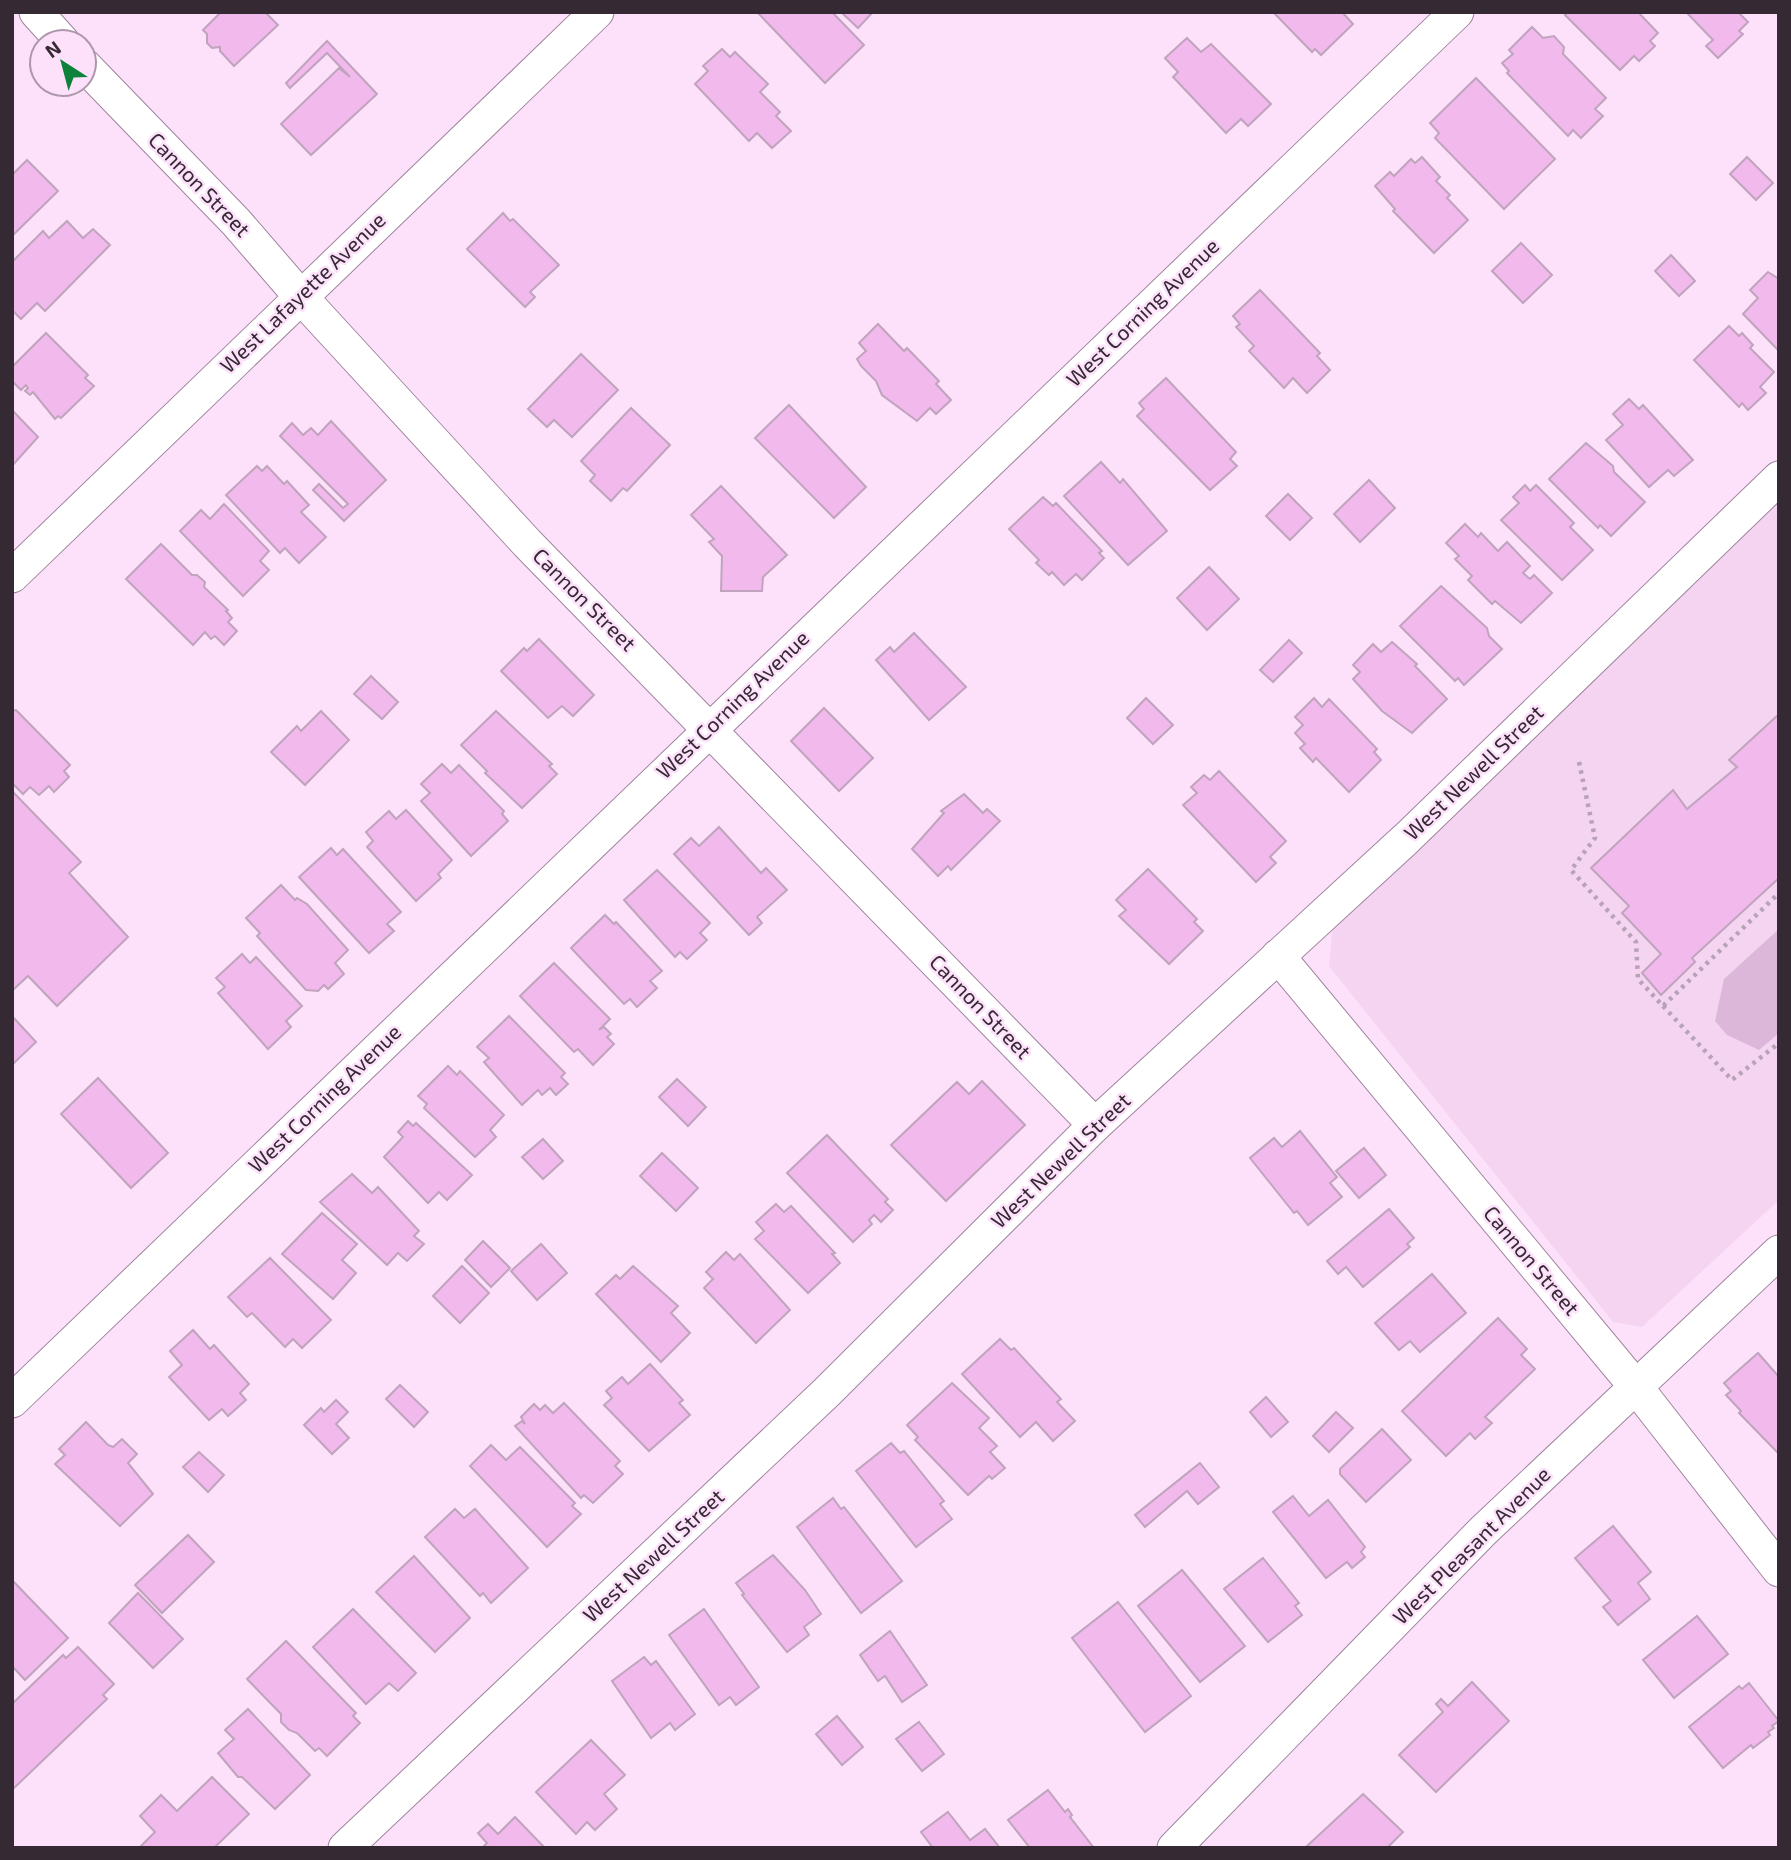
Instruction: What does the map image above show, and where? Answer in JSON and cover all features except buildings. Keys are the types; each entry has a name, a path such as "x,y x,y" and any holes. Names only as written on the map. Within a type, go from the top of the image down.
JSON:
{"street":[{"path":"36,12 50,28"},
{"name":"West Lafayette Avenue","path":"12,576 597,12"},
{"name":"West Corning Avenue","path":"12,1401 1457,12"},
{"name":"Cannon Street","path":"98,79 236,222 300,296 527,542 1095,1125"},
{"name":"West Newell Street","path":"345,1848 827,1392 1095,1125 1407,838 1779,478"},
{"name":"Cannon Street","path":"1278,956 1636,1387 1779,1570"},
{"name":"West Pleasant Avenue","path":"1174,1848 1483,1531 1779,1252"}],"path":[{"path":"1579,762 1595,838 1571,870 1636,942 1638,979 1732,1080 1779,1043"},
{"path":"1663,1006 1779,893"}],"shaded area":[{"path":"1779,497 1779,1200 1642,1327 1613,1322 1329,966 1333,921"},
{"path":"1779,929 1779,1033 1759,1050 1727,1035 1715,1021 1724,979"}]}
